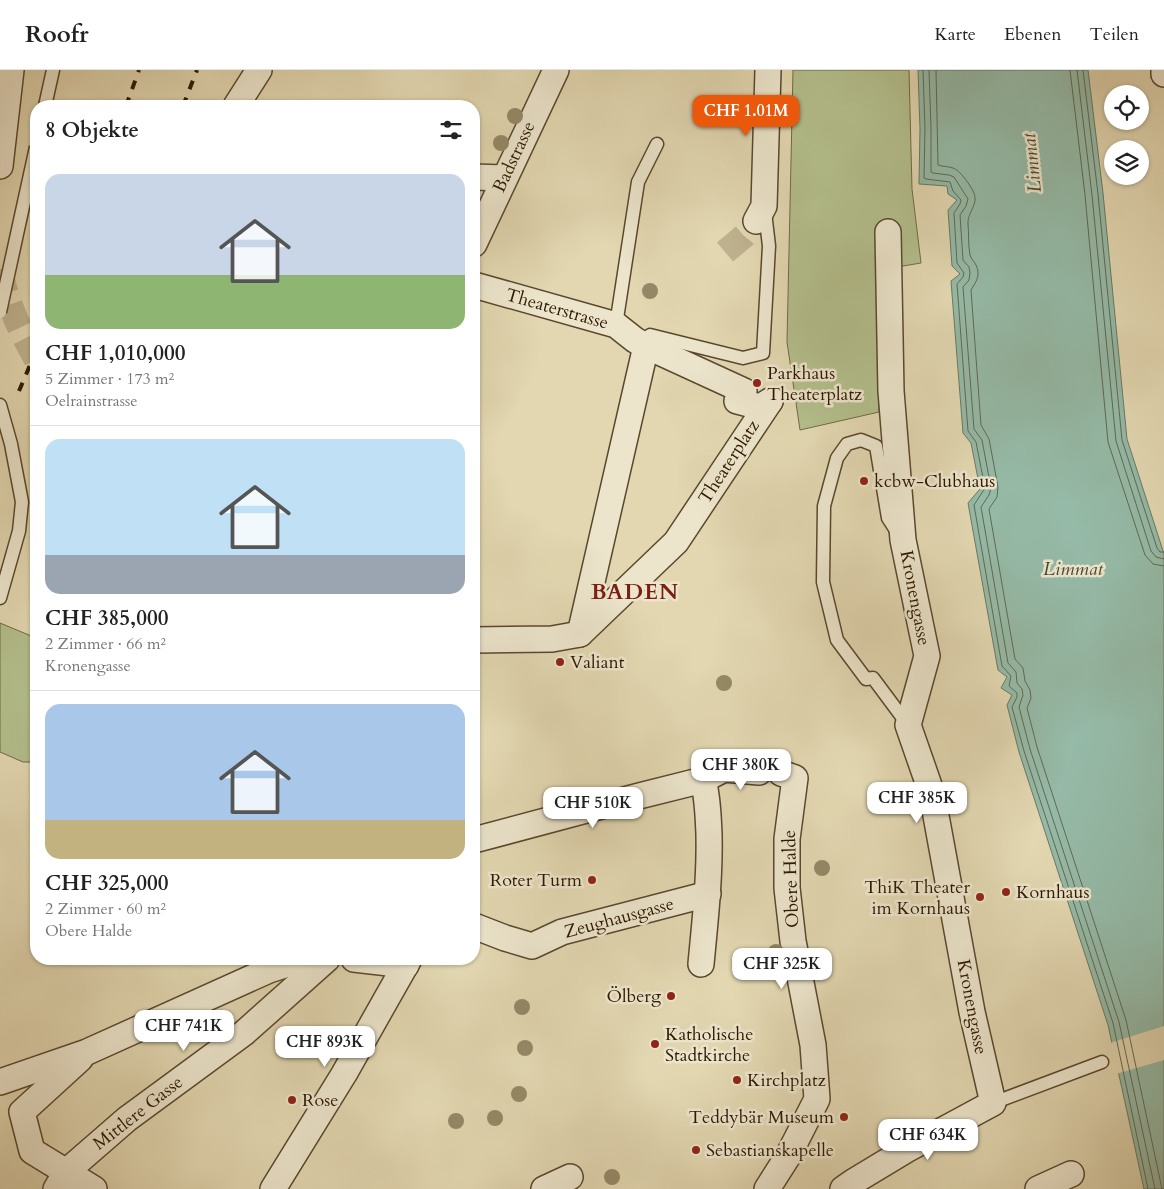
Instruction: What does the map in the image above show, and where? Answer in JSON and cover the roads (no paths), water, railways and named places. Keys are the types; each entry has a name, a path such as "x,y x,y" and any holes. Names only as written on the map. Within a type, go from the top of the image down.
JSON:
{"street":[{"path":"0,166 11,70"},
{"path":"240,100 260,70"},
{"name":"Badstrasse","path":"480,231 556,70"},
{"path":"760,214 768,70"},
{"path":"480,177 504,178"},
{"name":"Kronengasse","path":"888,232 890,379 903,540 927,656 908,725 932,794 972,1012 992,1103"},
{"name":"Theaterstrasse","path":"480,287 633,337"},
{"path":"480,640 552,640 580,634 633,337"},
{"name":"Theaterplatz","path":"580,634 676,542 770,401 760,407 737,401 744,391 633,337"},
{"name":"Obere Halde","path":"480,838 703,780 724,770 770,773 795,778 787,840 787,888 793,941 813,1045 817,1099 788,1156 767,1189"},
{"path":"701,964 708,894 709,855 708,798 703,780"},
{"name":"Zeughausgasse","path":"480,928 532,946 562,932 708,894"},
{"path":"0,1082 87,1052 269,970 284,965"},
{"name":"Mittlere Gasse","path":"61,1180 127,1119 244,1033 319,965"},
{"path":"273,1189 344,1074 405,965"},
{"path":"87,1052 22,1112 32,1151 61,1180 94,1189"},
{"path":"843,1189 906,1150 992,1103"},
{"path":"1038,1189 1071,1174"},
{"path":"544,1189 570,1178"}],"lane":[{"path":"46,100 53,70"},
{"path":"657,144 638,182 633,337 650,335 743,358 763,353 769,246 760,214"},
{"path":"0,312 30,174"},
{"path":"0,404 11,444 22,502 18,531 0,598"},
{"path":"903,540 888,518 876,446 861,440 847,444 837,458 824,506 823,582 837,640 866,679 873,678 908,725"},
{"path":"992,1103 1102,1062"}],"water":[{"name":"Limmat","path":"918,70 1088,70 1103,193 1127,439 1164,554 1164,1189 1144,1189 1108,1025 1019,752 1007,705 1012,695 1001,688 1007,677 998,670 968,503 980,489 971,443 963,433 951,281 960,274 952,266 948,210 957,200 948,194 947,186 919,184"}],"tunnel":[{"path":"725,252 744,236 756,221"},
{"path":"0,269 14,315 30,348"}],"railway":[{"path":"128,100 139,70"},
{"path":"185,100 197,70"},
{"path":"19,391 30,365"}],"place":[{"name":"Parkhaus Theaterplatz","path":"757,383"},
{"name":"kcbw-Clubhaus","path":"864,481"},
{"name":"Valiant","path":"560,662"},
{"name":"Roter Turm","path":"592,880"},
{"name":"Kornhaus","path":"1006,892"},
{"name":"ThiK Theater im Kornhaus","path":"980,897"},
{"name":"Ölberg","path":"671,996"},
{"name":"Katholische Stadtkirche","path":"655,1044"},
{"name":"Kirchplatz","path":"737,1080"},
{"name":"Rose","path":"292,1100"},
{"name":"Teddybär Museum","path":"844,1117"},
{"name":"Sebastianskapelle","path":"696,1150"}],"district":[{"name":"BADEN","path":"635,592"}]}
